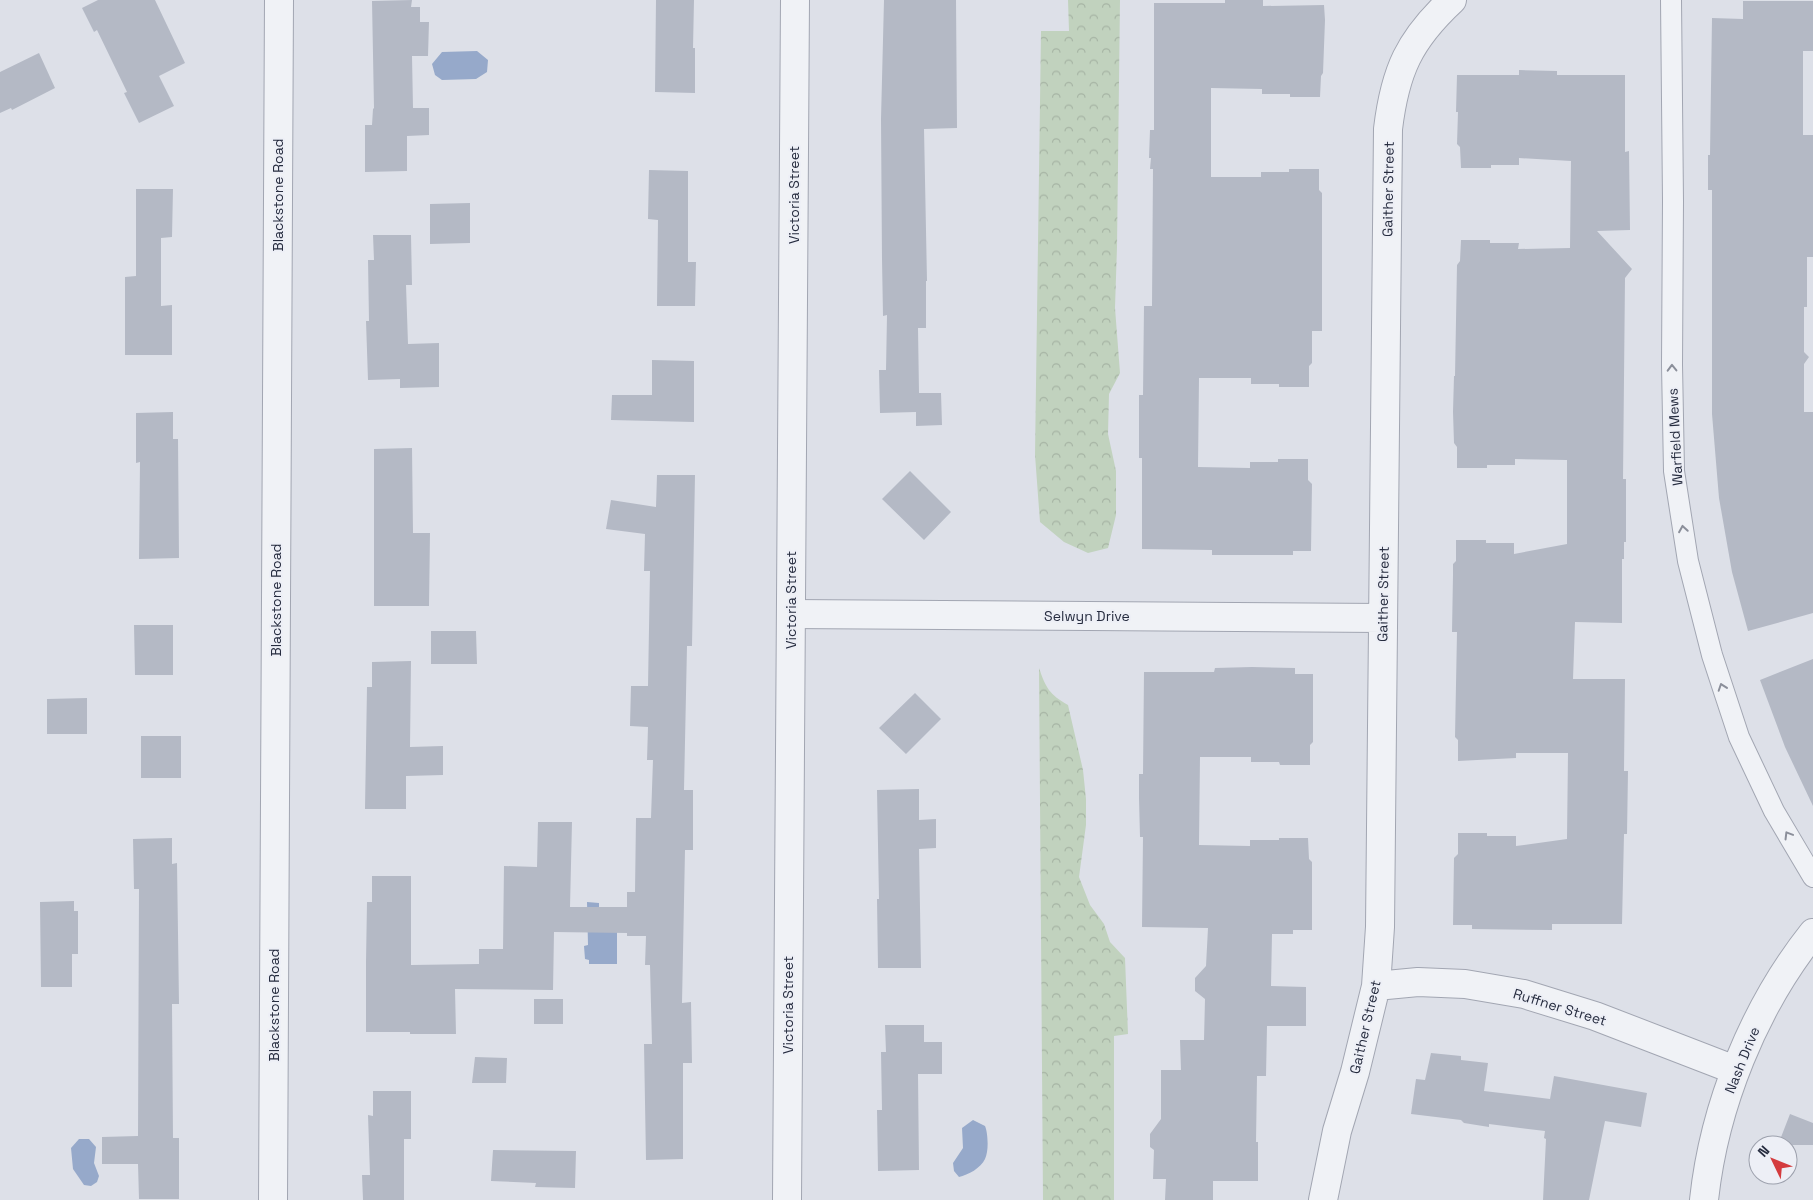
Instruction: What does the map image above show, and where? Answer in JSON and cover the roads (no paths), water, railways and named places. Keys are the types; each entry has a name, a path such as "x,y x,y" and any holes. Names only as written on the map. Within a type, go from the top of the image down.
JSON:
{"street":[{"name":"Blackstone Road","path":"273,1200 279,0"},
{"name":"Victoria Street","path":"787,1200 795,0"},
{"name":"Gaither Street","path":"1323,1200 1337,1131 1355,1072 1376,986 1380,927 1388,129 1396,80 1406,57 1422,32 1452,0"},
{"name":"Selwyn Drive","path":"791,614 1383,618"},
{"name":"Nash Drive","path":"1704,1200 1719,1118 1735,1070 1762,1011 1802,946 1813,933"},
{"name":"Ruffner Street","path":"1376,986 1418,982 1465,984 1524,994 1595,1016 1735,1070"}],"lane":[{"name":"Warfield Mews","path":"1671,0 1674,471 1688,562 1712,655 1739,737 1774,811 1813,877"}],"water":[{"path":"477,51 488,60 487,72 476,79 442,80 435,75 432,64 442,52"},
{"path":"587,902 599,903 599,909 617,910 617,964 589,964 589,960 585,959 584,946 588,945"},
{"path":"973,1120 985,1126 988,1142 986,1156 977,1168 959,1177 954,1171 953,1163 963,1148 962,1128"},
{"path":"79,1139 89,1139 96,1147 94,1163 99,1176 97,1182 91,1186 84,1185 73,1169 71,1148"}]}
